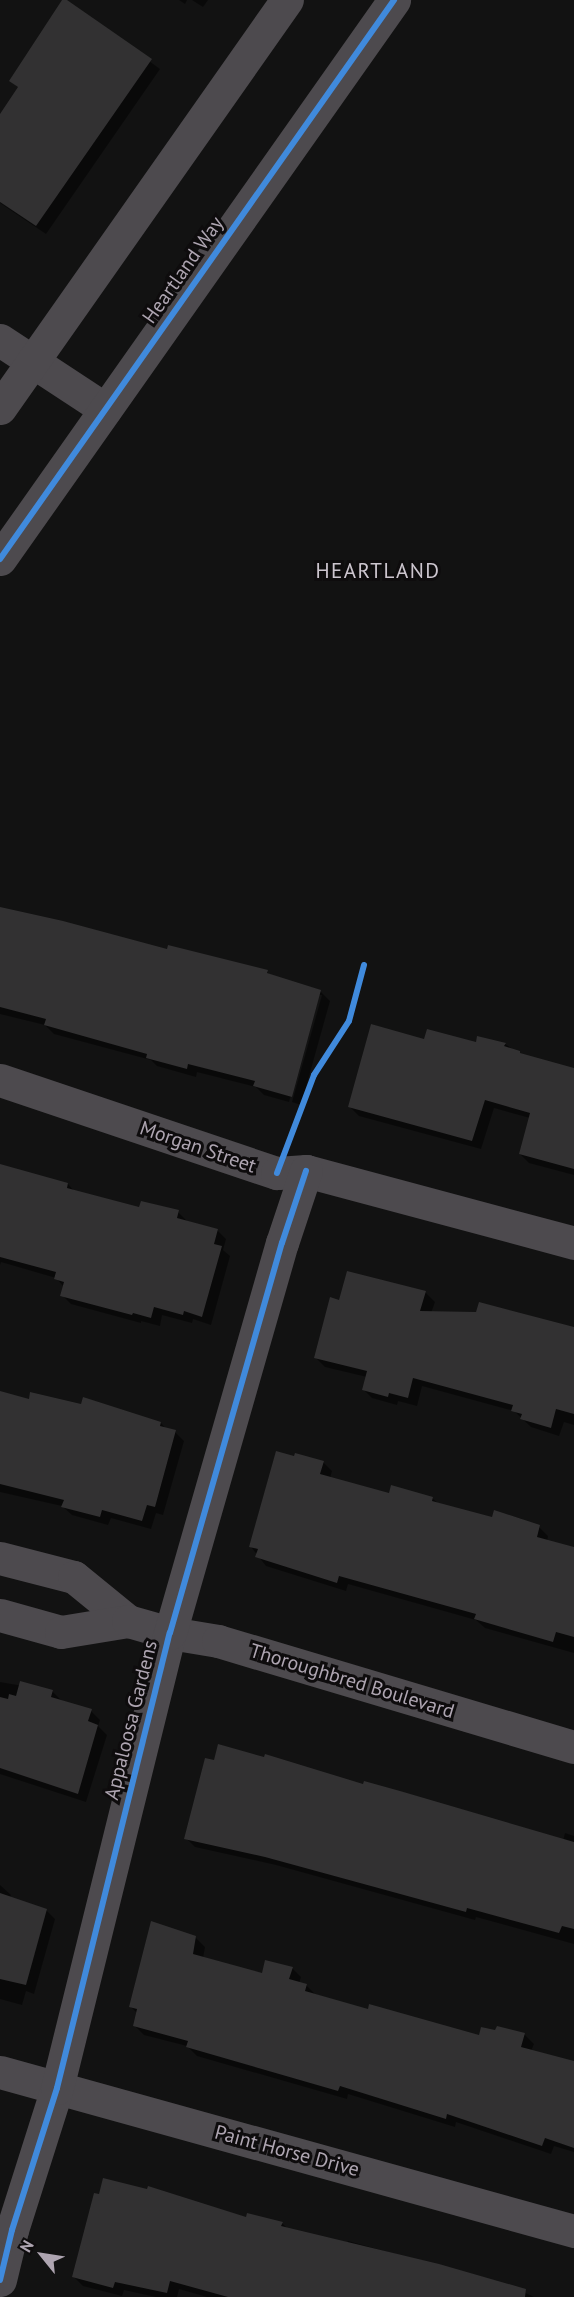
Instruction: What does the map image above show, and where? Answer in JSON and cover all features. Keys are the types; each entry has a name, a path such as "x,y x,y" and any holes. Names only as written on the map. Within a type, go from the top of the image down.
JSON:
{"street":[{"path":"0,408 287,0"},
{"name":"Heartland Way","path":"0,559 394,0"},
{"path":"0,340 105,409"},
{"name":"Morgan Street","path":"0,1080 277,1173 306,1171 574,1243"},
{"name":"Appaloosa Gardens","path":"0,2280 12,2230 57,2088 170,1633 282,1243 306,1171"},
{"name":"Thoroughbred Boulevard","path":"0,1558 74,1577 128,1621 170,1633 218,1641 574,1747"},
{"name":"Thoroughbred Boulevard","path":"0,1615 61,1632 128,1621"},
{"name":"Paint Horse Drive","path":"0,2072 574,2231"}],"building":[{"path":"62,0 67,0 152,59 36,226 0,202 0,114 18,87 9,81"},
{"path":"0,907 167,949 168,945 268,970 267,973 321,990 292,1097 253,1086 255,1081 188,1064 187,1069 146,1058 147,1054 44,1025 46,1019 0,1007"},
{"path":"371,1024 424,1039 427,1029 476,1042 477,1036 506,1043 504,1046 520,1051 520,1053 574,1068 574,1169 519,1154 530,1113 485,1100 472,1141 348,1107"},
{"path":"0,1164 68,1183 67,1188 139,1207 141,1201 179,1210 177,1218 218,1229 214,1244 222,1246 202,1317 184,1311 183,1315 154,1307 151,1318 60,1296 64,1282 54,1279 56,1272 0,1257"},
{"path":"347,1271 426,1291 420,1311 476,1312 479,1302 574,1327 574,1414 556,1409 551,1428 520,1419 522,1414 511,1411 513,1405 413,1378 408,1398 389,1393 388,1397 362,1390 367,1371 314,1358 330,1297 339,1300"},
{"path":"0,1391 29,1399 30,1392 81,1404 83,1397 161,1422 160,1426 176,1430 155,1507 147,1505 142,1521 102,1510 100,1517 61,1507 64,1500 0,1484"},
{"path":"276,1451 294,1456 295,1453 324,1461 320,1474 389,1493 391,1485 433,1497 432,1501 492,1517 494,1510 540,1525 537,1537 574,1547 574,1637 556,1632 553,1642 474,1619 476,1614 339,1576 337,1583 255,1557 258,1549 249,1547"},
{"path":"20,1681 53,1690 51,1697 92,1709 88,1721 98,1725 78,1794 0,1768 0,1697 8,1699 9,1694 16,1696"},
{"path":"218,1744 264,1757 265,1754 363,1784 364,1781 574,1842 574,1929 562,1926 559,1933 467,1908 466,1912 265,1857 184,1839 205,1758 214,1760"},
{"path":"0,1893 47,1909 26,1985 0,1979"},
{"path":"151,1921 196,1936 193,1954 262,1973 265,1960 293,1967 289,1979 307,1984 305,1991 368,2009 369,2004 479,2035 481,2027 495,2030 497,2026 525,2033 521,2047 574,2061 574,2148 545,2138 542,2146 447,2114 446,2119 340,2086 338,2091 186,2047 188,2041 133,2026 137,2009 129,2007"},
{"path":"103,2178 147,2189 148,2186 246,2217 247,2213 283,2222 281,2226 439,2264 526,2289 525,2297 228,2297 170,2281 167,2293 115,2282 113,2288 72,2277 94,2193 99,2194"}],"cycle path":[{"path":"0,559 394,0"},
{"path":"277,1173 314,1075 349,1021 364,965"},
{"path":"0,2280 12,2230 57,2088 170,1633 282,1243 306,1171"}],"district":[{"name":"HEARTLAND","path":"378,571"}]}
